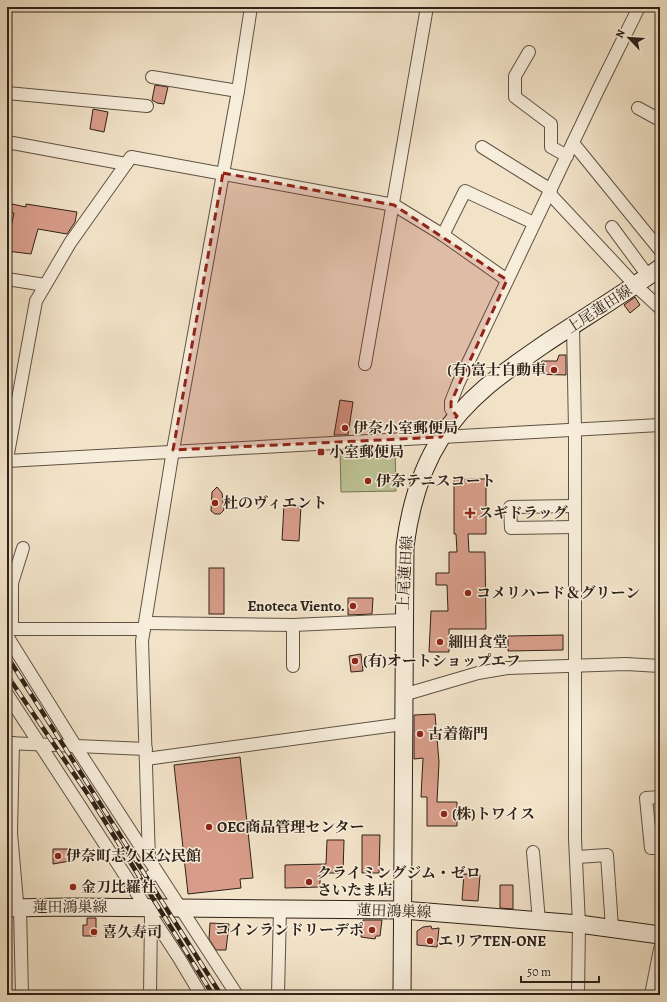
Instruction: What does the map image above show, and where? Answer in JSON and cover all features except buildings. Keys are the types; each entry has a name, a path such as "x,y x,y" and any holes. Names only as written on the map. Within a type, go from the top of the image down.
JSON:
{"main road":[{"name":"上尾蓮田線","path":"402,995 403,620 405,546 409,517 419,482 441,437 457,416 484,388 573,325 648,276"},
{"name":"蓮田鴻巣線","path":"14,908 148,911 179,908 402,910 579,924 660,935"}],"street":[{"path":"149,860 142,641 173,450 238,91 251,7"},
{"path":"365,364 394,205 427,7"},
{"path":"457,416 451,409 451,402 534,223 639,7"},
{"path":"529,52 515,76 515,97 551,124 551,147 567,156"},
{"path":"152,77 238,91"},
{"path":"7,92 147,106"},
{"path":"638,108 660,120"},
{"path":"7,142 126,164"},
{"path":"573,143 660,250"},
{"path":"482,147 550,192 648,276"},
{"path":"507,280 443,235 394,205 131,157 70,243 36,301 7,460 660,425"},
{"path":"443,235 465,191 534,223"},
{"path":"612,227 648,276 660,308"},
{"path":"7,279 45,285"},
{"path":"573,325 576,527 574,664 575,839 579,924 578,995"},
{"path":"575,506 510,507 510,528 576,527"},
{"path":"23,548 12,583 9,632 76,747 179,908 237,995"},
{"path":"9,632 145,626 293,626 403,620"},
{"path":"293,626 293,666"},
{"path":"403,695 478,673 507,668 574,664 626,664 660,666"},
{"path":"7,694 201,995"},
{"path":"22,995 14,908 17,902 10,833 10,743 76,747 146,754 403,724"},
{"path":"660,797 646,798 651,848 660,848"},
{"path":"534,852 539,921"},
{"path":"577,856 607,855 612,928"},
{"path":"133,888 157,872"},
{"path":"278,995 280,908"},
{"path":"148,911 150,995"},
{"path":"652,995 660,949"}],"highlighted area":[{"path":"223,173 394,205 507,280 451,402 451,409 457,416 441,437 173,450"}],"green space":[{"path":"395,447 396,491 341,492 340,448"}],"railway":[{"path":"7,656 221,995"},
{"path":"7,675 91,799 213,995"}],"place":[{"name":"(有)富士自動車","path":"554,370"},
{"name":"伊奈小室郵便局","path":"345,428"},
{"name":"小室郵便局","path":"321,452"},
{"name":"伊奈テニスコート","path":"368,481"},
{"name":"杜のヴィエント","path":"215,503"},
{"name":"スギドラッグ","path":"470,513"},
{"name":"コメリハード＆グリーン","path":"468,593"},
{"name":"Enoteca Viento.","path":"353,606"},
{"name":"細田食堂","path":"440,642"},
{"name":"(有)オートショップエフ","path":"355,661"},
{"name":"古着衛門","path":"420,734"},
{"name":"(株)トワイス","path":"444,814"},
{"name":"OEC商品管理センター","path":"209,827"},
{"name":"伊奈町志久区公民館","path":"58,856"},
{"name":"クライミングジム・ゼロ さいたま店","path":"309,882"},
{"name":"金刀比羅社","path":"73,887"},
{"name":"コインランドリーデポ","path":"372,930"},
{"name":"喜久寿司","path":"94,932"},
{"name":"エリアTEN-ONE","path":"430,941"}]}
